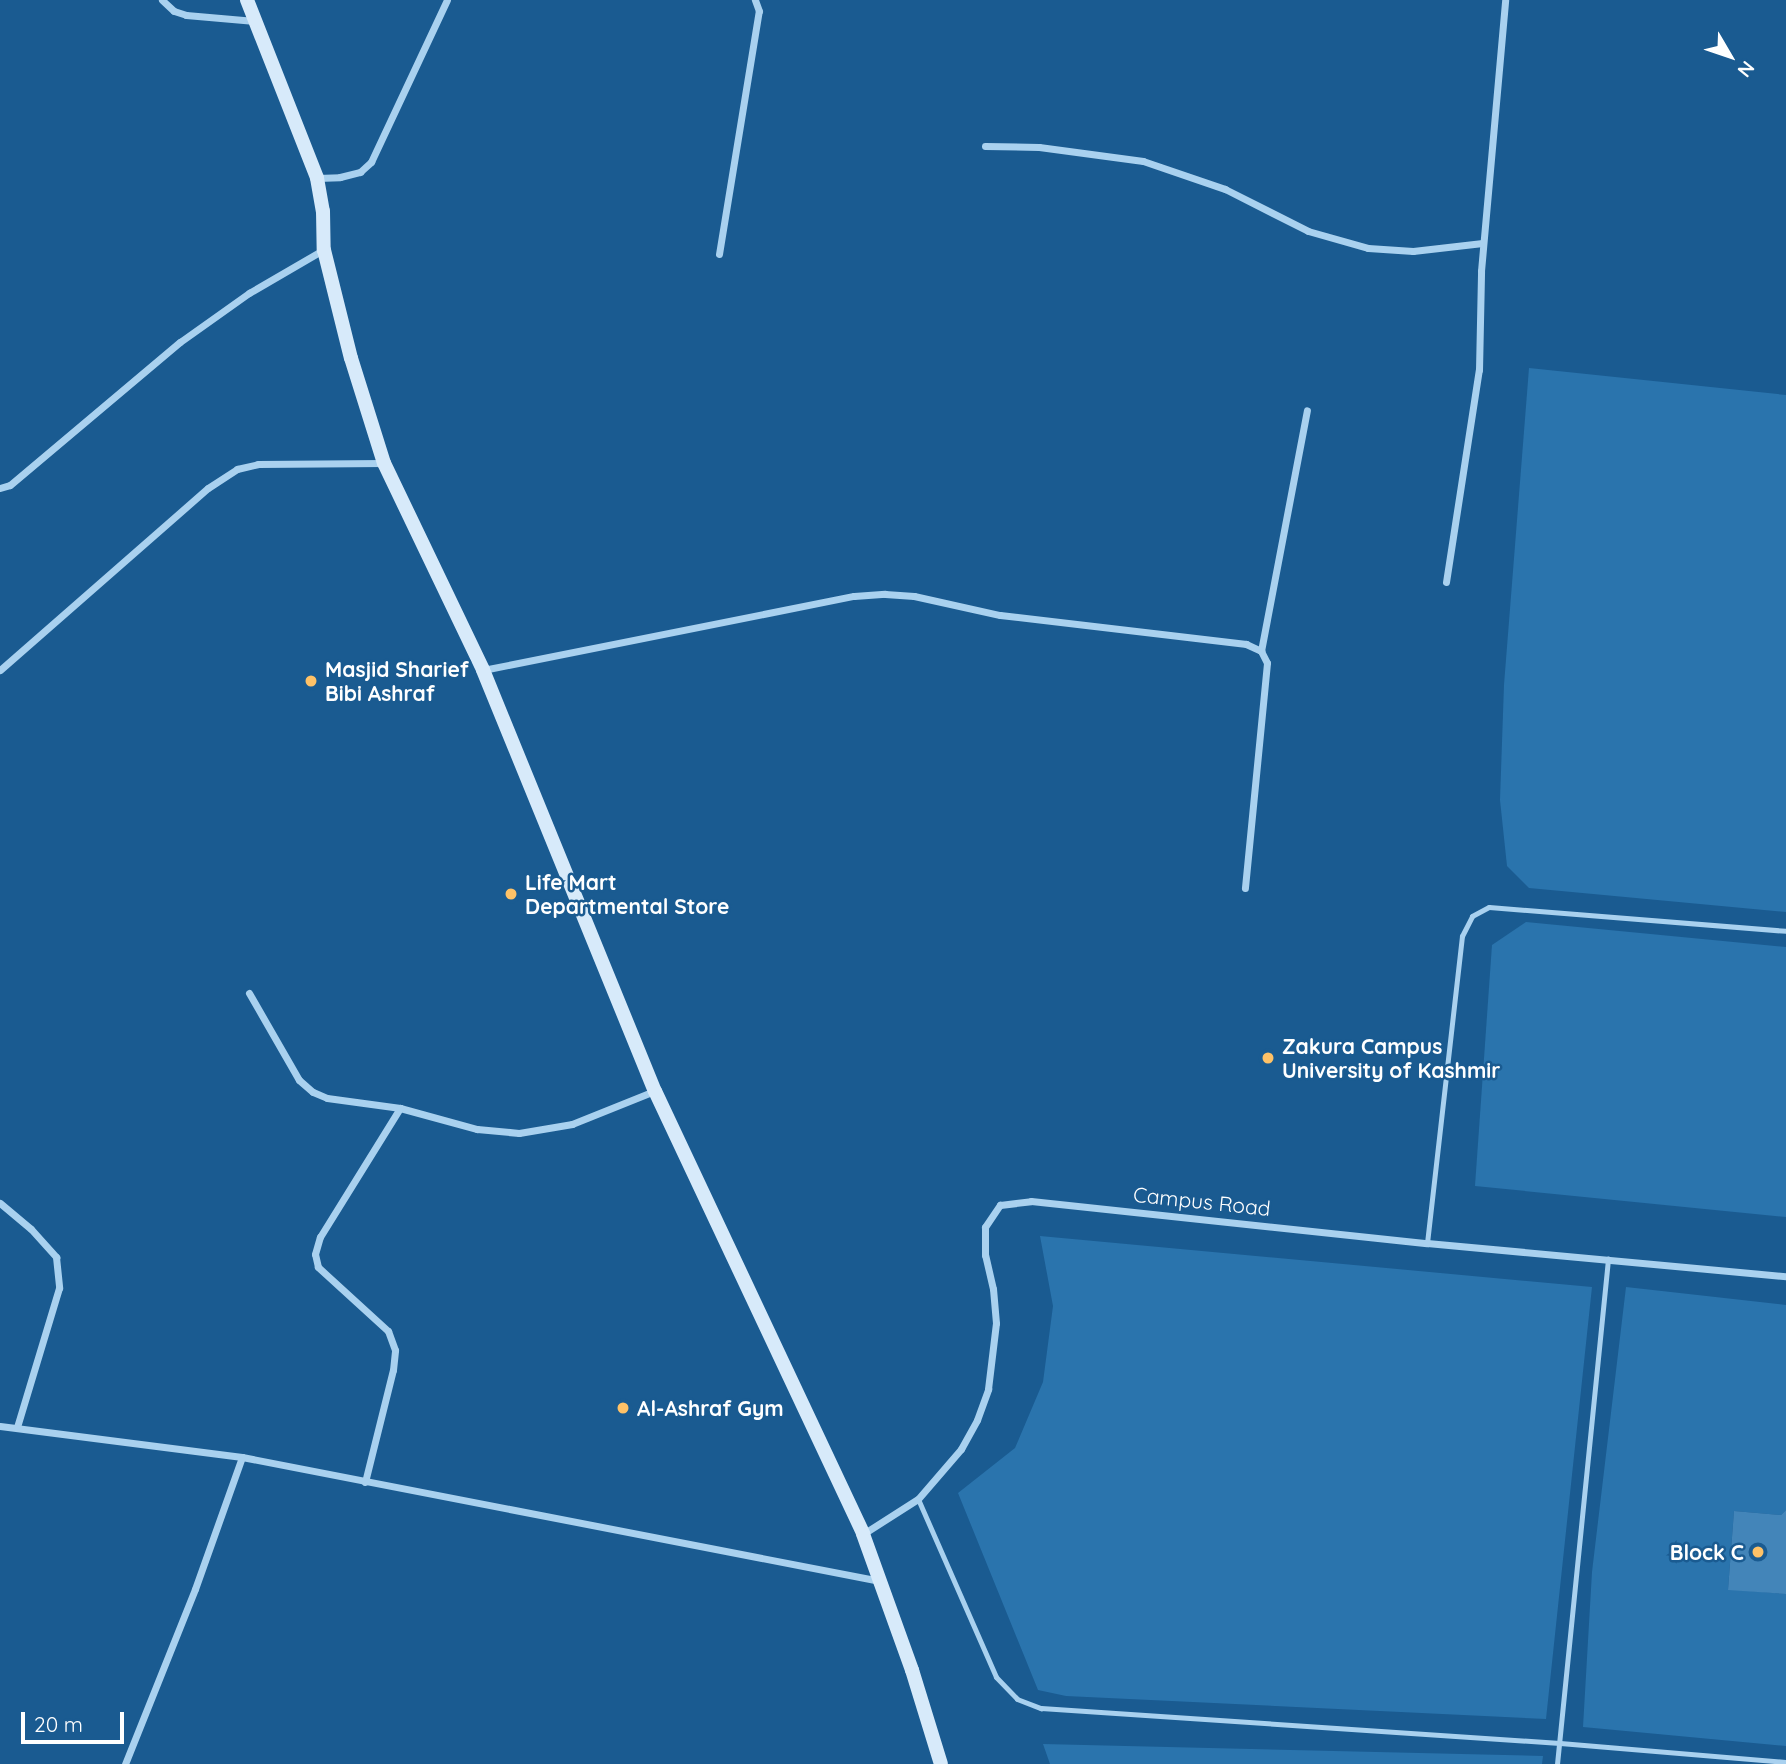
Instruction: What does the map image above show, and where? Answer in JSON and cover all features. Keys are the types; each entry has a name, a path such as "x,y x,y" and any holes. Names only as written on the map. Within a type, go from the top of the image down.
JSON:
{"street":[{"path":"162,0 174,11 186,15 256,21"},
{"path":"247,0 317,178 323,211 324,250 351,358 384,463 483,670 655,1091 863,1534 941,1764"},
{"path":"317,178 340,177 360,172 371,162 447,0"},
{"path":"719,254 759,11 755,0"},
{"path":"1446,582 1479,370 1483,243 1506,0"},
{"path":"985,146 1040,147 1143,161 1225,189 1308,230 1368,248 1413,251 1483,243"},
{"path":"0,488 10,485 180,342 249,293 324,250"},
{"path":"1245,888 1267,663 1261,651 1307,410"},
{"path":"0,670 208,488 237,468 258,464 384,463"},
{"path":"483,670 854,596 885,594 914,596 1000,615 1246,644 1261,651"},
{"path":"249,993 299,1080 313,1093 327,1098 400,1108 477,1129 519,1133 572,1124 655,1091"},
{"path":"365,1482 394,1370 395,1350 388,1331 318,1267 315,1254 320,1237 400,1108"},
{"name":"Campus Road","path":"863,1534 918,1499 961,1449 976,1420 988,1389 996,1323 993,1289 985,1255 985,1227 1000,1205 1031,1200 1427,1243 1786,1276"},
{"path":"0,1203 31,1229 57,1257 59,1288 17,1427"},
{"path":"0,1426 242,1457 880,1581"},
{"path":"125,1764 195,1588 242,1457"}],"lane":[{"path":"1427,1243 1462,936 1472,916 1489,907 1786,932"},
{"path":"1557,1764 1608,1259"},
{"path":"918,1499 996,1677 1017,1699 1041,1708 1560,1743 1786,1762"}],"shaded area":[{"path":"1529,368 1786,395 1786,912 1529,888 1507,866 1500,800 1504,685"},
{"path":"1526,922 1786,947 1786,1217 1475,1186 1492,945"},
{"path":"1040,1236 1592,1287 1546,1719 1066,1696 1038,1690 958,1493 1015,1448 1043,1382 1053,1306"},
{"path":"1626,1287 1786,1305 1786,1510 1781,1515 1734,1511 1728,1589 1786,1594 1786,1746 1583,1727 1592,1572"},
{"path":"1043,1744 1543,1756 1542,1764 1050,1764"}],"building":[{"name":"Block C","path":"1786,1510 1786,1594 1728,1590 1734,1511 1781,1515"}],"place":[{"name":"Masjid Sharief Bibi Ashraf","path":"311,681"},
{"name":"Life Mart Departmental Store","path":"511,894"},
{"name":"Zakura Campus University of Kashmir","path":"1268,1058"},
{"name":"Al-Ashraf Gym","path":"623,1408"},
{"name":"Block C","path":"1758,1552"}]}
